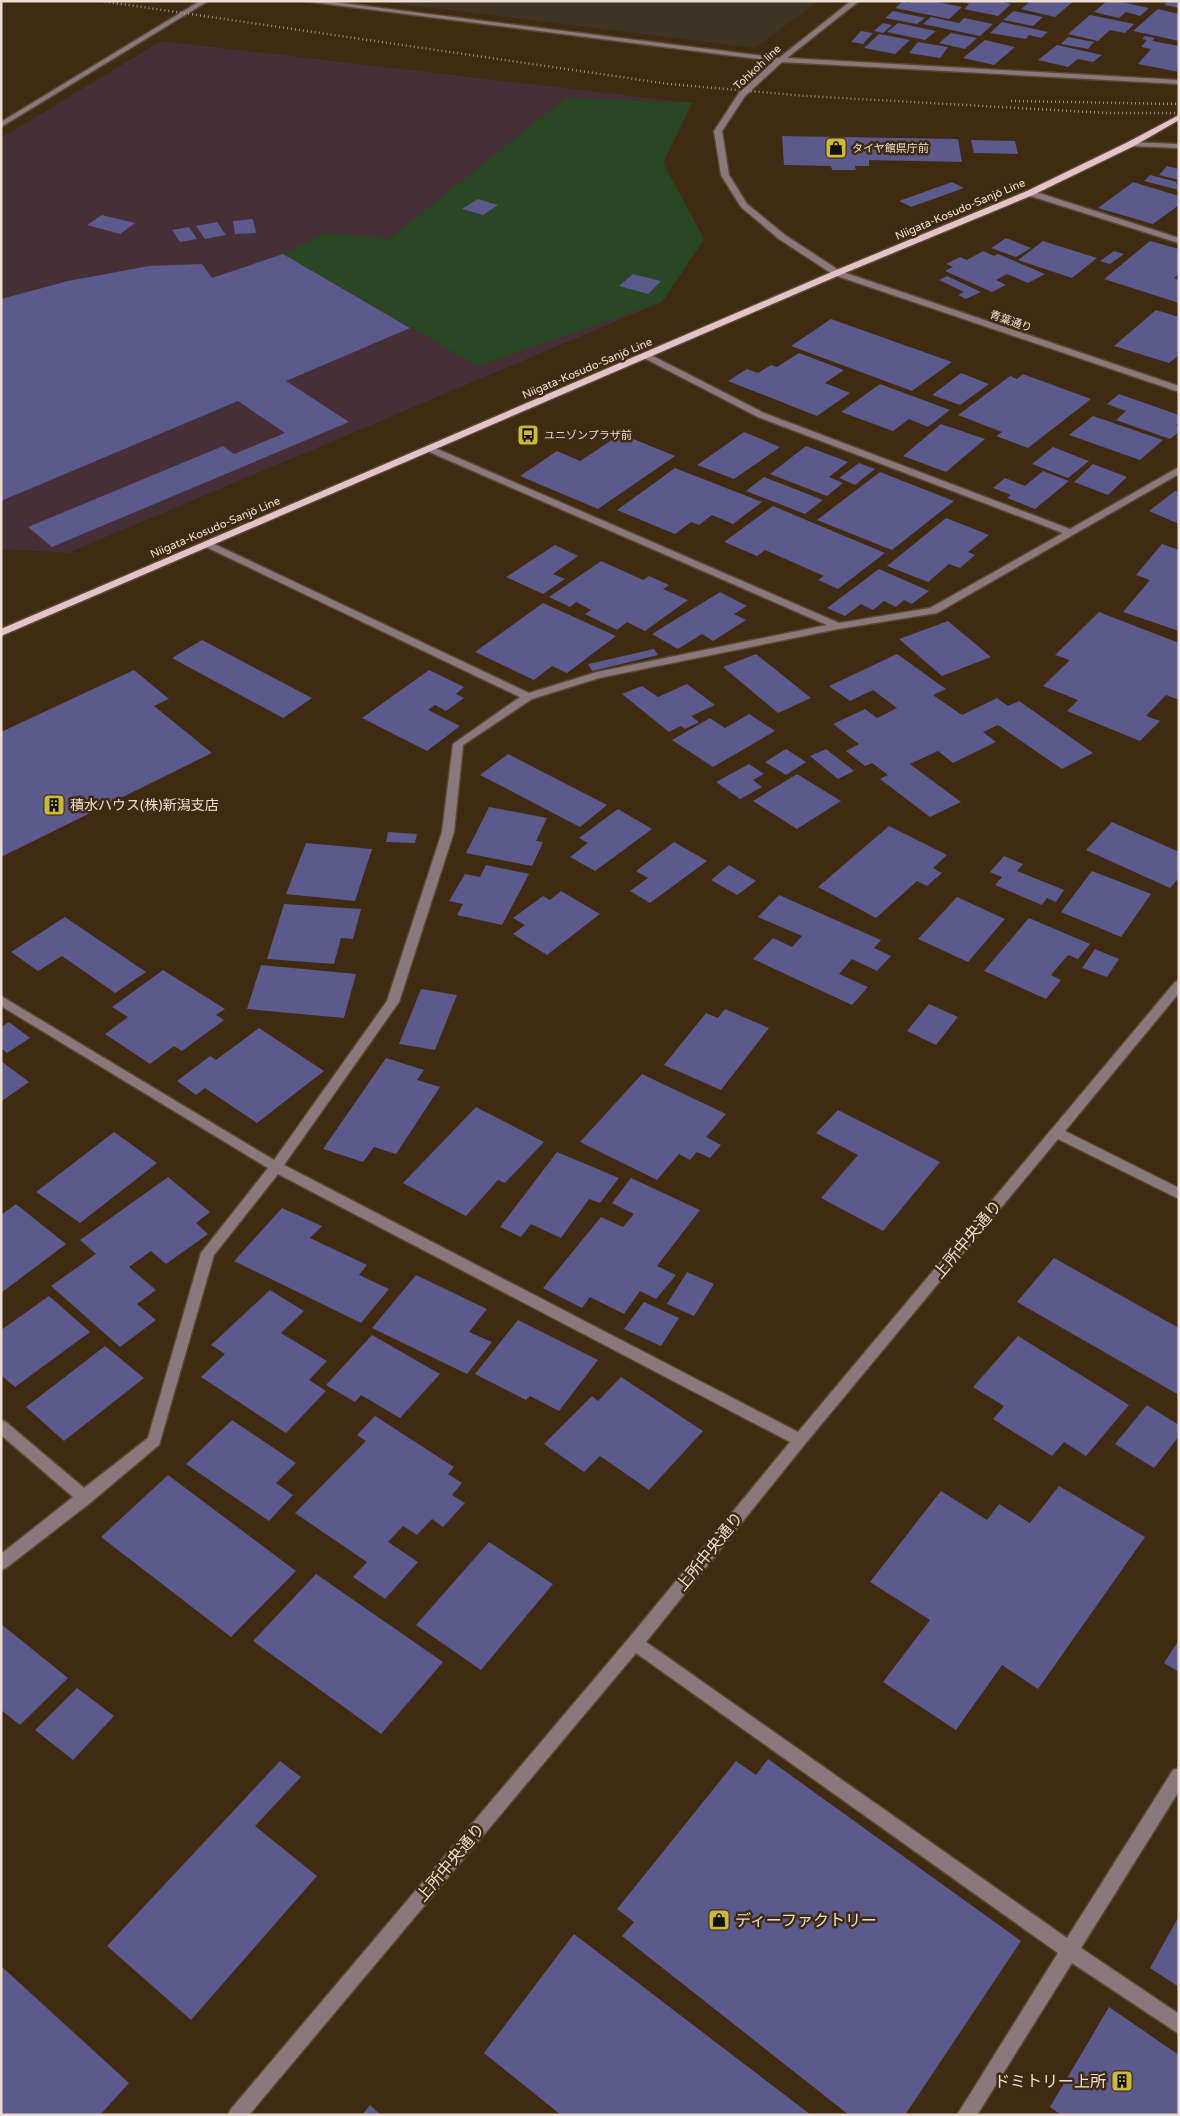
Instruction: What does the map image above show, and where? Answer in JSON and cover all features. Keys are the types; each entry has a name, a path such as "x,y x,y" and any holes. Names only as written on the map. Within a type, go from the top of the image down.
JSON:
{"main road":[{"name":"Niigata-Kosudo-Sanjō Line","path":"2,631 430,450 837,273 1030,193 1131,144 1179,117"}],"street":[{"path":"1,125 205,1"},
{"path":"307,1 780,60 1179,82"},
{"name":"Tohkoh line","path":"837,273 782,237 744,205 725,175 718,131 742,95 780,60 856,1"},
{"path":"1131,144 1179,146"},
{"path":"1030,193 1179,240"},
{"name":"青葉通り","path":"837,273 1179,389"},
{"path":"648,356 761,415 1072,533"},
{"path":"430,450 838,626"},
{"path":"1,1563 85,1498 154,1441 208,1254 276,1167 393,1002 448,832 458,744 528,697 597,675 838,626 933,611 1179,470"},
{"path":"207,544 528,697"},
{"name":"上所中央通り","path":"237,2115 635,1643 800,1440 1179,985"},
{"path":"1,1000 276,1167 800,1440"},
{"path":"1056,1132 1179,1194"},
{"path":"1,1426 85,1498"},
{"path":"635,1643 1070,1951 1179,2025"},
{"path":"966,2115 1179,1776"}],"shaded area":[{"path":"376,1 818,1 755,48"},
{"path":"161,41 692,103 663,163 704,239 662,302 68,553 1,549 1,138"}],"green space":[{"path":"566,98 692,103 663,163 704,239 662,302 478,366 283,254 326,233 389,239"}],"building":[{"path":"912,1 932,1 962,7 949,19 895,8 902,2 909,3"},
{"path":"961,1 999,1 1011,4 998,16 964,9 969,4"},
{"path":"1031,1 1074,1 1055,17 1021,9"},
{"path":"1107,1 1117,1 1149,8 1140,16 1126,12 1119,18 1094,12"},
{"path":"1168,1 1179,1 1179,8 1164,5"},
{"path":"1158,9 1179,14 1179,41 1133,31"},
{"path":"893,11 925,18 917,24 885,18"},
{"path":"1014,11 1043,17 1033,26 1003,20"},
{"path":"1090,15 1134,24 1125,33 1110,30 1098,41 1068,34"},
{"path":"931,17 959,23 964,18 993,24 980,36 923,24"},
{"path":"1002,22 1048,32 1041,38 1029,35 1026,39 990,33"},
{"path":"883,23 892,25 883,33 874,31"},
{"path":"898,23 936,31 925,40 887,32"},
{"path":"861,31 873,33 863,44 851,42"},
{"path":"951,33 977,38 965,49 939,43"},
{"path":"879,34 910,40 895,54 864,48"},
{"path":"1145,36 1155,38 1152,41 1179,46 1179,72 1138,64 1151,49 1141,47 1147,40 1142,39"},
{"path":"1068,37 1094,42 1088,49 1061,44"},
{"path":"985,40 1015,47 994,65 963,58"},
{"path":"918,42 948,47 940,58 909,53"},
{"path":"1057,45 1102,55 1093,62 1078,59 1068,67 1038,60"},
{"path":"782,136 958,139 962,162 869,160 869,166 855,166 856,170 832,170 831,166 784,165"},
{"path":"971,140 1015,141 1018,154 974,153"},
{"path":"1167,166 1179,169 1179,180 1159,175"},
{"path":"1150,175 1177,182 1179,190 1144,181"},
{"path":"952,182 964,188 911,207 899,201"},
{"path":"1133,182 1179,196 1179,205 1153,224 1098,208"},
{"path":"478,199 498,205 483,215 462,209"},
{"path":"102,215 135,223 120,234 87,225"},
{"path":"253,219 256,233 235,234 233,221"},
{"path":"217,222 226,235 205,239 196,226"},
{"path":"189,227 197,239 180,242 172,230"},
{"path":"1006,238 1031,248 1016,257 991,248"},
{"path":"1043,241 1097,258 1072,278 1018,260"},
{"path":"1150,241 1179,249 1179,274 1174,278 1179,280 1179,303 1104,279"},
{"path":"983,251 994,256 998,254 1045,274 1028,283 1007,274 996,280 1006,285 992,292 945,271 953,267 946,264 960,257 967,260"},
{"path":"1114,251 1124,254 1110,264 1100,261"},
{"path":"283,254 410,328 286,381 349,422 52,547 28,527 223,446 234,454 285,433 238,401 1,501 1,299 68,281 149,266 202,264 212,278"},
{"path":"633,274 661,281 648,294 619,286"},
{"path":"947,276 981,292 966,299 958,295 964,292 939,280"},
{"path":"1156,310 1179,317 1179,355 1169,363 1114,346"},
{"path":"831,319 952,362 912,391 791,346"},
{"path":"799,353 844,370 825,383 850,393 817,416 728,381 747,369 758,373 771,365 777,367"},
{"path":"961,373 989,384 960,405 932,395"},
{"path":"1023,374 1091,399 1028,448 996,436 1002,432 958,415 1010,376 1017,379"},
{"path":"880,384 950,410 928,427 909,419 893,431 841,412"},
{"path":"1119,394 1179,415 1179,423 1176,425 1179,426 1179,432 1170,439 1116,420 1126,411 1107,404"},
{"path":"1093,416 1163,440 1140,460 1069,435"},
{"path":"941,424 985,439 946,472 903,456"},
{"path":"744,432 780,447 734,479 697,465"},
{"path":"621,434 675,456 598,509 520,476 557,451 580,461"},
{"path":"806,446 848,462 829,477 843,483 827,496 770,474"},
{"path":"1053,447 1089,461 1068,478 1032,464"},
{"path":"859,463 875,469 855,485 839,478"},
{"path":"1093,464 1127,477 1108,495 1074,482"},
{"path":"675,468 762,502 733,524 712,515 699,525 691,522 675,534 617,510"},
{"path":"1043,471 1069,481 1035,509 1007,498 1011,495 993,488 1005,478 1025,486"},
{"path":"880,472 954,501 892,550 817,520"},
{"path":"764,477 823,500 805,514 746,491"},
{"path":"1175,491 1179,492 1179,524 1149,511"},
{"path":"773,506 885,553 838,589 818,580 824,576 765,550 757,556 724,542"},
{"path":"946,518 989,535 968,552 975,555 960,568 949,564 928,582 887,566"},
{"path":"1162,544 1179,550 1179,631 1123,612 1150,580 1136,575"},
{"path":"555,545 578,556 553,574 565,579 543,594 506,577"},
{"path":"601,561 643,580 649,576 669,585 663,589 688,600 645,631 627,622 617,630 585,614 591,610 576,602 570,607 549,597"},
{"path":"879,569 929,591 912,604 904,600 896,607 884,601 873,610 861,604 845,616 827,608"},
{"path":"720,592 747,606 734,614 746,620 713,641 702,634 678,649 652,634"},
{"path":"543,603 616,636 567,673 552,666 534,680 475,652"},
{"path":"1099,612 1179,643 1179,700 1166,695 1146,716 1160,721 1140,741 1067,711 1078,700 1043,686 1070,660 1055,655"},
{"path":"948,621 991,657 942,676 899,639"},
{"path":"202,640 312,698 283,718 172,658"},
{"path":"654,649 658,655 592,671 588,664"},
{"path":"756,654 811,698 778,713 723,667"},
{"path":"897,654 946,689 933,695 962,715 997,698 1008,706 1019,701 1093,753 1062,769 998,725 983,732 996,742 953,763 938,751 910,764 961,802 930,817 880,779 888,775 872,763 865,766 846,751 859,744 833,724 865,709 877,718 897,708 873,690 850,701 829,686"},
{"name":"積水ハウス(株)新潟支店","path":"134,670 169,699 154,706 212,753 1,857 1,732"},
{"path":"429,670 464,687 456,694 464,698 446,711 435,705 428,710 460,726 427,751 362,718"},
{"path":"687,684 715,705 691,716 699,722 685,729 681,726 669,732 622,694 642,686 658,697"},
{"path":"749,714 775,731 713,767 672,740 710,718 725,728"},
{"path":"786,749 806,762 786,775 765,762"},
{"path":"826,749 854,771 838,779 810,756"},
{"path":"508,754 607,805 580,827 480,775"},
{"path":"749,764 764,774 753,780 762,787 740,799 716,782"},
{"path":"797,774 841,801 797,829 753,801"},
{"path":"489,807 547,818 536,841 543,842 532,866 466,853"},
{"path":"618,809 652,829 595,871 570,857 588,843 579,838"},
{"path":"1112,822 1179,852 1179,878 1170,888 1086,850"},
{"path":"889,826 947,855 933,868 942,873 927,886 917,881 876,918 818,887"},
{"path":"388,832 417,834 415,843 386,842"},
{"path":"674,842 707,861 650,903 630,891 648,878 636,871"},
{"path":"306,843 372,849 355,901 286,894"},
{"path":"1004,856 1023,864 1017,871 1064,890 1056,902 1047,898 1042,905 995,885 1002,877 990,872"},
{"path":"486,865 529,874 502,925 457,915 463,904 449,901 465,874 480,877"},
{"path":"729,865 756,881 737,895 711,880"},
{"path":"1092,871 1151,894 1121,937 1061,912"},
{"path":"561,891 600,914 547,955 513,934 525,925 513,918 543,896 550,900"},
{"path":"779,895 881,940 874,948 891,956 877,971 852,959 839,974 868,987 852,1005 753,959 773,938 792,947 802,936 758,917"},
{"path":"957,897 1005,919 968,962 918,939"},
{"path":"284,904 361,909 353,939 341,938 334,964 267,959"},
{"path":"65,917 146,972 115,993 62,956 38,971 11,952"},
{"path":"1029,918 1090,944 1078,959 1068,955 1051,975 1061,980 1046,999 984,971"},
{"path":"1095,949 1119,959 1107,977 1082,968"},
{"path":"261,965 356,974 344,1018 247,1009"},
{"path":"163,970 225,1009 216,1015 224,1020 182,1051 174,1046 150,1064 105,1034 128,1017 112,1007"},
{"path":"421,989 457,995 435,1050 399,1044"},
{"path":"929,1004 958,1017 936,1045 907,1031"},
{"path":"725,1009 769,1028 721,1090 664,1065 706,1013 718,1018"},
{"path":"9,1022 30,1038 7,1053 1,1048 1,1027"},
{"path":"259,1028 324,1071 257,1123 205,1088 196,1095 177,1081 210,1056 216,1060"},
{"path":"386,1058 424,1070 417,1080 440,1087 396,1154 374,1147 363,1162 323,1149"},
{"path":"1,1061 29,1082 2,1101 1,1100"},
{"path":"642,1074 726,1114 706,1137 721,1145 710,1158 697,1152 690,1160 679,1154 657,1180 580,1142"},
{"path":"476,1107 544,1142 505,1183 498,1180 466,1216 403,1183"},
{"path":"838,1110 940,1162 883,1231 821,1198 858,1155 816,1133"},
{"path":"114,1132 157,1163 80,1223 36,1192"},
{"path":"557,1152 619,1178 600,1203 589,1199 561,1238 531,1224 521,1237 500,1227"},
{"path":"168,1177 210,1212 196,1223 208,1234 166,1264 151,1251 129,1267 156,1290 137,1304 156,1320 120,1347 51,1286 96,1254 80,1240"},
{"path":"631,1178 700,1210 657,1266 676,1275 656,1299 640,1291 624,1314 590,1297 582,1308 543,1288 601,1217 623,1227 634,1214 612,1203"},
{"path":"16,1204 66,1244 1,1293 1,1215"},
{"path":"282,1208 322,1226 310,1238 367,1265 359,1275 389,1289 361,1323 234,1261"},
{"path":"1054,1258 1179,1328 1179,1395 1017,1302"},
{"path":"687,1272 714,1284 694,1316 667,1304"},
{"path":"416,1275 487,1309 469,1332 492,1342 467,1374 372,1328"},
{"path":"270,1290 304,1311 281,1333 327,1361 309,1380 326,1391 286,1433 201,1377 225,1354 211,1345"},
{"path":"49,1296 90,1332 15,1387 1,1375 1,1330"},
{"path":"644,1302 679,1318 661,1346 624,1329"},
{"path":"518,1320 598,1360 559,1411 530,1396 526,1400 475,1374"},
{"path":"372,1335 440,1374 400,1418 361,1395 355,1402 326,1385"},
{"path":"1018,1336 1129,1405 1086,1456 1064,1442 1052,1456 993,1419 1004,1406 973,1387"},
{"path":"105,1346 144,1378 64,1441 26,1407"},
{"path":"621,1377 703,1431 649,1490 600,1456 584,1472 544,1444 592,1396 598,1401"},
{"path":"1147,1405 1179,1425 1179,1436 1154,1468 1115,1444"},
{"path":"375,1416 454,1467 448,1474 462,1483 452,1495 465,1503 443,1527 432,1519 417,1535 403,1526 388,1542 418,1562 385,1599 353,1577 367,1562 295,1513 366,1441 357,1435"},
{"path":"232,1420 296,1463 276,1483 293,1495 269,1521 186,1464"},
{"path":"168,1475 296,1571 231,1637 101,1537"},
{"path":"1059,1486 1145,1537 1038,1689 1002,1665 956,1730 883,1682 930,1620 870,1582 941,1491 987,1520 999,1504 1030,1523"},
{"path":"489,1542 553,1584 481,1670 416,1625"},
{"path":"316,1574 443,1662 381,1734 253,1641"},
{"path":"1,1624 68,1678 20,1725 1,1710"},
{"path":"1179,1640 1179,1672 1164,1663"},
{"path":"77,1688 114,1716 73,1760 35,1730"},
{"path":"768,1759 1021,1941 905,2115 849,2115 622,1936 634,1922 617,1909 736,1761 756,1775"},
{"path":"280,1761 301,1777 255,1826 317,1876 191,2020 107,1946"},
{"path":"1179,1916 1179,1987 1150,1968"},
{"path":"574,1934 811,2115 561,2115 484,2053"},
{"path":"1,1966 129,2083 100,2115 1,2115"},
{"name":"ドミトリー上所","path":"1109,2007 1179,2055 1179,2115 1061,2115 1050,2107"},
{"path":"370,2105 381,2115 362,2115"}],"railway":[{"path":"101,1 669,84 806,96 1107,113 1179,113"},
{"path":"1011,101 1179,104"}],"place":[{"name":"タイヤ館県庁前","path":"836,148"},
{"name":"ユニゾンプラザ前","path":"528,435"},
{"name":"積水ハウス(株)新潟支店","path":"54,805"},
{"name":"ディーファクトリー","path":"719,1920"},
{"name":"ドミトリー上所","path":"1122,2081"}]}
